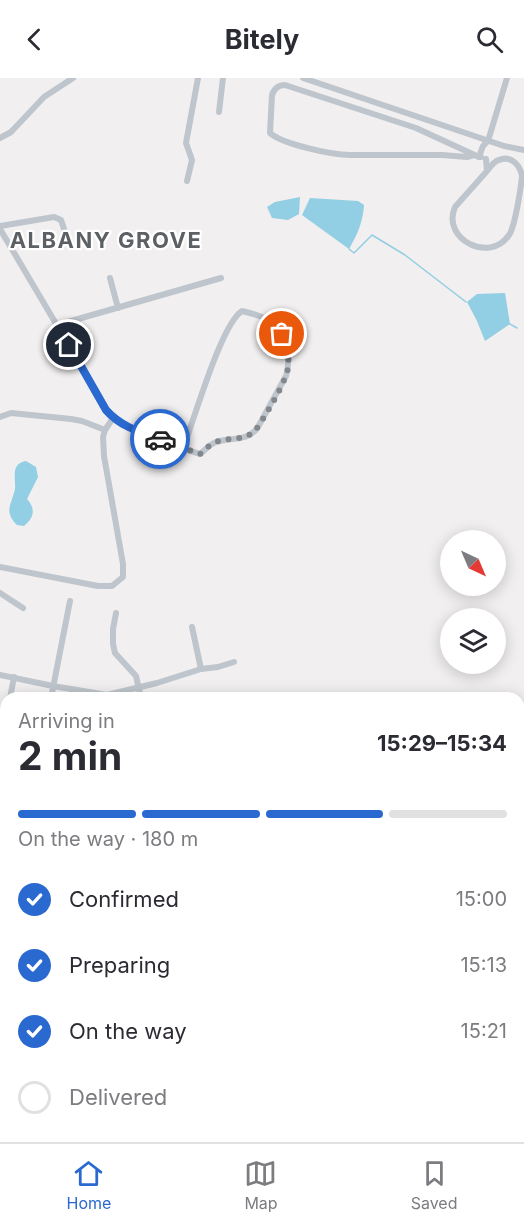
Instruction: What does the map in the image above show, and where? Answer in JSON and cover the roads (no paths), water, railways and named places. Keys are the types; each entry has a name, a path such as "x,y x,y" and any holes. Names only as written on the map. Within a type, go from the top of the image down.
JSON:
{"street":[{"path":"0,138 11,132 44,97 73,78"},
{"path":"187,181 192,160 186,143 198,78"},
{"path":"219,112 223,78"},
{"path":"303,78 488,141 524,150"},
{"path":"487,171 480,157 483,146 488,141 507,78"},
{"path":"480,157 350,156 302,147 274,137 270,133 273,91 278,86 285,85 416,128 480,157 496,161"},
{"path":"500,159 513,160 520,168 522,180 510,234 499,246 488,249 479,248 462,238 455,232 452,222 455,207 487,171 500,159"},
{"path":"67,238 61,220 54,217 0,228 106,410 113,418 126,426 183,448 200,454 217,441 249,436 255,431 286,376 289,364 282,334 261,317 242,311 237,314 212,365 183,448"},
{"path":"110,278 118,308"},
{"path":"57,325 221,278"},
{"path":"0,417 11,413 71,419 105,430"},
{"path":"0,567 98,586 112,586 123,577 123,564 104,456 103,437 113,418"},
{"path":"0,593 23,608"},
{"path":"52,692 70,601"},
{"path":"116,613 113,628 115,653 136,676 139,692"},
{"path":"192,627 201,669"},
{"path":"120,692 201,669 234,663"},
{"path":"0,675 89,692"},
{"path":"11,692 14,677"}],"water":[{"path":"300,197 299,214 288,220 272,218 267,207 275,202"},
{"path":"310,198 358,201 364,205 359,228 349,249 302,215"},
{"path":"505,293 510,324 485,341 467,302 477,294"},
{"path":"26,461 36,467 38,477 27,499 32,506 32,517 24,526 17,525 9,511 15,489 16,468"}],"waterway":[{"path":"349,249 354,253 372,235 405,255 466,302"},
{"path":"508,323 517,328"}],"district":[{"name":"ALBANY GROVE","path":"106,240"}]}
